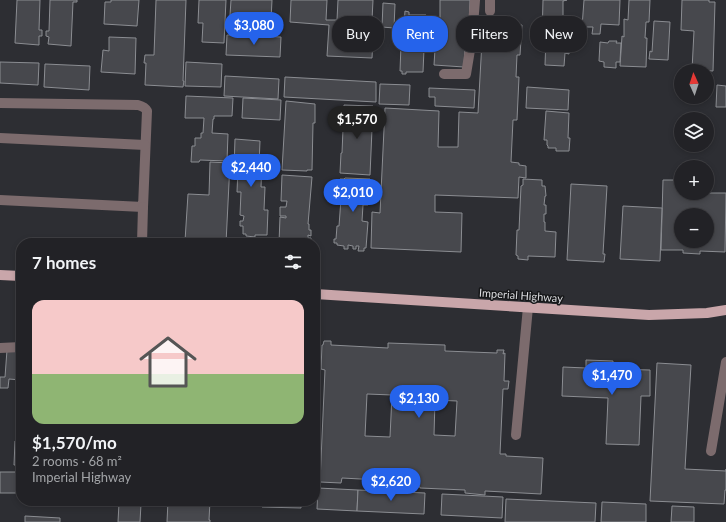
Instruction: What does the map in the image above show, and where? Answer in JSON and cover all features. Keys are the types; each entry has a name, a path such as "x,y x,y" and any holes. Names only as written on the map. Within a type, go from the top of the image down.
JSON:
{"main road":[{"path":"0,275 16,276"},
{"name":"Imperial Highway","path":"320,294 649,315 706,313 726,310"}],"lane":[{"path":"444,74 466,74 472,38 475,0"},
{"path":"490,0 490,11"},
{"path":"0,103 142,106 147,111 142,238"},
{"path":"0,138 145,145"},
{"path":"0,200 143,207"},
{"path":"516,435 528,307"},
{"path":"0,348 16,347"},
{"path":"711,451 726,362"}],"building":[{"path":"17,0 40,0 39,30 42,30 42,36 39,36 39,45 15,43"},
{"path":"50,0 77,0 77,2 73,2 71,46 48,44 49,37 46,36 46,31 49,31"},
{"path":"111,0 139,0 137,26 104,24 105,2 111,2"},
{"path":"156,0 186,0 183,87 145,85 145,55 154,55"},
{"path":"199,0 226,0 224,43 202,42 203,23 198,23"},
{"path":"231,0 272,0 271,20 269,20 268,32 229,30"},
{"path":"291,0 327,0 326,20 332,20 332,52 372,52 372,58 327,56 329,25 290,22"},
{"path":"338,0 373,0 372,16 337,16"},
{"path":"440,0 470,0 469,16 456,16 456,52 465,52 464,67 434,65 435,52 448,52 448,16 440,16"},
{"path":"543,0 567,0 563,1 563,16 543,16"},
{"path":"584,0 620,0 619,25 601,24 600,34 592,34 593,27 587,27 587,16 583,16"},
{"path":"629,0 650,0 649,22 646,22 645,38 647,38 646,67 620,66 622,36 624,37 624,19 628,20"},
{"path":"682,0 709,0 709,2 715,2 713,64 692,64 694,31 681,30"},
{"path":"383,3 395,4 394,16 392,16 392,28 384,27 384,16 382,16"},
{"path":"405,11 409,12 409,15 426,15 426,16 405,16"},
{"path":"654,21 670,22 668,60 649,59 650,51 652,52"},
{"path":"227,35 281,37 280,57 226,55"},
{"path":"109,37 136,38 135,74 101,72 103,50 109,51"},
{"path":"609,41 617,41 616,43 621,43 620,62 616,62 616,68 604,67 604,62 599,61 600,42 608,43"},
{"path":"401,52 424,52 423,72 406,72 406,74 402,74 402,71 400,71"},
{"path":"481,52 520,52 520,55 517,55 516,77 519,77 517,120 513,120 511,162 526,166 526,178 519,177 518,198 435,195 435,212 462,213 461,252 371,248 372,212 380,213 385,108 439,111 438,147 458,147 459,112 478,113"},
{"path":"545,52 569,52 569,54 565,53 564,66 545,65"},
{"path":"0,62 39,63 38,85 0,83"},
{"path":"186,62 222,64 221,87 185,86"},
{"path":"45,64 90,66 89,90 44,87"},
{"path":"225,76 279,79 278,99 224,96"},
{"path":"285,77 376,82 376,102 284,97"},
{"path":"380,84 410,85 409,105 379,104"},
{"path":"717,85 726,86 726,107 716,107"},
{"path":"527,87 569,90 568,110 526,108"},
{"path":"429,88 475,90 474,108 435,106 435,97 429,97"},
{"path":"186,96 233,98 232,116 214,116 213,119 212,133 228,134 227,161 200,160 199,162 191,162 192,146 195,146 195,138 201,138 201,133 203,133 204,118 185,118"},
{"path":"243,98 281,100 280,120 242,118"},
{"path":"286,101 315,104 312,170 282,170"},
{"path":"344,105 373,106 370,175 340,173"},
{"path":"546,111 569,113 569,151 556,151 556,148 548,148 547,140 544,140"},
{"path":"235,139 260,141 259,164 262,164 261,187 265,187 264,210 268,210 267,235 255,235 255,237 246,236 246,234 243,234 243,226 240,226 240,221 243,221 244,216 240,215 241,192 237,192 238,169 234,168"},
{"path":"210,162 230,163 226,238 185,238 188,194 209,195"},
{"path":"282,175 312,177 308,224 309,230 311,230 311,236 308,235 308,238 279,238 280,217 286,218 286,216 280,216 280,207 286,207 287,201 281,201"},
{"path":"340,179 370,179 368,205 363,205 362,221 368,222 366,248 364,248 364,251 358,251 359,246 356,246 356,249 353,249 353,246 348,245 348,249 344,249 344,246 334,243 334,239 336,239 337,226 339,226 341,199 339,199"},
{"path":"523,179 542,180 542,186 545,186 545,231 556,232 555,257 528,256 528,260 518,259 518,256 516,255 521,186 523,185"},
{"path":"663,180 674,180 674,200 714,200 714,193 726,193 725,252 700,251 700,254 683,253 683,250 661,250"},
{"path":"571,184 607,186 603,254 605,254 604,262 567,260"},
{"path":"623,206 662,208 660,261 620,259"},
{"path":"324,341 331,341 331,345 388,348 388,343 445,345 445,351 497,353 497,350 504,350 504,381 509,381 508,389 503,389 500,454 506,454 506,456 543,458 541,494 485,491 485,495 465,493 465,490 420,488 417,486 417,482 342,478 341,483 320,482 325,370 321,369","holes":["367,394 392,395 390,437 365,436","435,400 457,401 455,436 434,435"]},
{"path":"7,350 16,350 16,380 9,379 8,388 0,388 0,377 5,377"},
{"path":"586,360 613,361 613,369 650,370 650,396 641,396 639,445 606,444 608,398 562,396 563,367 586,368"},
{"path":"657,363 691,365 685,469 726,471 724,504 650,501"},
{"path":"15,441 16,441 16,465 14,465"},
{"path":"0,472 16,472 16,493 0,493"},
{"path":"320,488 358,490 357,511 317,509 317,506 320,506"},
{"path":"358,490 425,493 424,514 357,511"},
{"path":"442,494 503,497 502,518 441,515"},
{"path":"506,499 596,503 595,522 505,522"},
{"path":"602,502 646,504 646,522 601,522"},
{"path":"119,506 141,506 140,522 118,522"},
{"path":"168,506 210,506 210,522 167,522"},
{"path":"301,506 301,508 262,507"},
{"path":"672,506 694,507 694,522 671,522"},
{"path":"25,516 60,518 60,522 25,522"}]}
